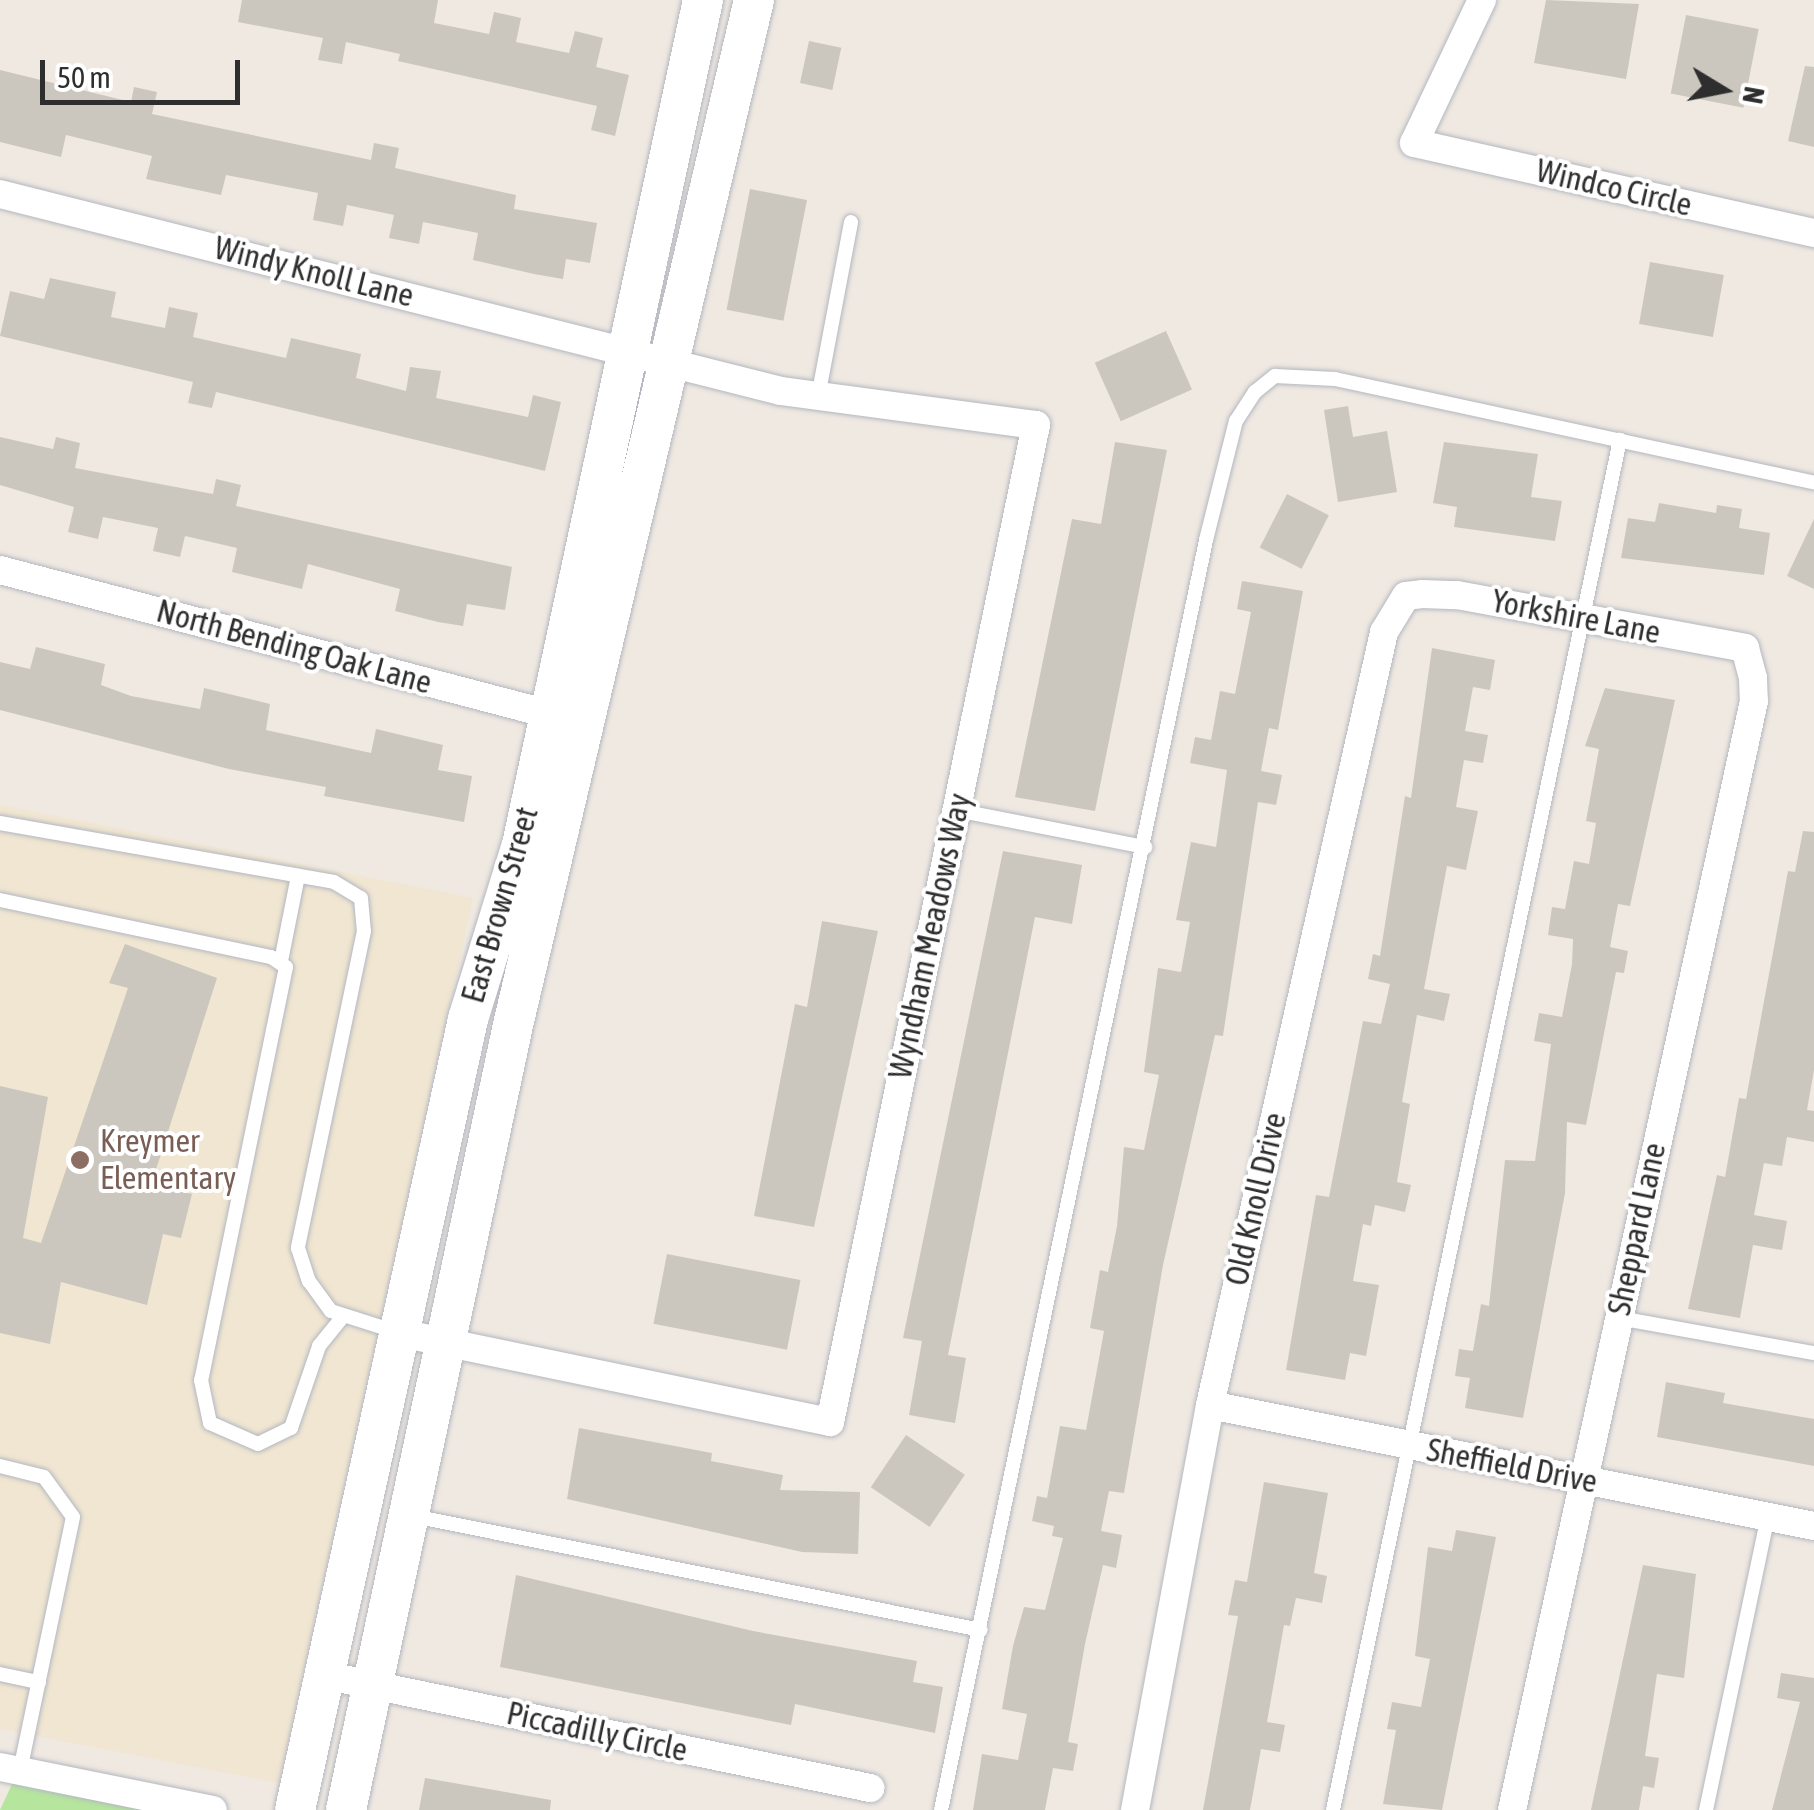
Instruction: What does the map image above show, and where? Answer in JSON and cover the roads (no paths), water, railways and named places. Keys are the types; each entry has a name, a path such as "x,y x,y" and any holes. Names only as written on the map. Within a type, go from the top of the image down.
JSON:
{"main road":[{"name":"East Brown Street","path":"346,1810 513,1026 628,350 700,1"},
{"name":"East Brown Street","path":"295,1810 468,1019 522,845 568,719 671,361 752,8"}],"street":[{"name":"Windco Circle","path":"1482,0 1414,143 1814,232"},
{"path":"700,1 752,8"},
{"name":"Windy Knoll Lane","path":"0,194 628,350"},
{"name":"Wyndham Meadows Way","path":"397,1332 830,1422 1036,425 818,397 628,350"},
{"name":"North Bending Oak Lane","path":"0,570 568,719"},
{"name":"Yorkshire Lane","path":"1406,596 1457,594 1745,648"},
{"name":"Old Knoll Drive","path":"1136,1810 1210,1405 1384,632 1406,596"},
{"name":"Sheppard Lane","path":"1512,1810 1754,700 1745,648"},
{"name":"Sheffield Drive","path":"1210,1405 1814,1526"},
{"name":"Piccadilly Circle","path":"324,1675 870,1788"},
{"path":"10,1769 212,1810"}],"lane":[{"path":"818,397 851,222"},
{"path":"941,1810 1206,540 1236,421 1254,392 1275,376 1335,379 1814,483"},
{"path":"1333,1810 1620,440"},
{"path":"956,810 1145,847"},
{"path":"0,822 352,886 366,914 298,1235 309,1281 341,1319 397,1332"},
{"path":"298,876 281,961 287,974 201,1380 210,1423 258,1444 291,1428 320,1346 341,1319"},
{"path":"0,900 281,961"},
{"path":"1618,1318 1813,1354"},
{"path":"0,1466 56,1485 73,1517 40,1682 10,1769"},
{"path":"408,1515 981,1630"},
{"path":"1706,1810 1768,1517"},
{"path":"0,1674 40,1682"}],"place":[{"name":"Kreymer Elementary","path":"80,1160"}]}
